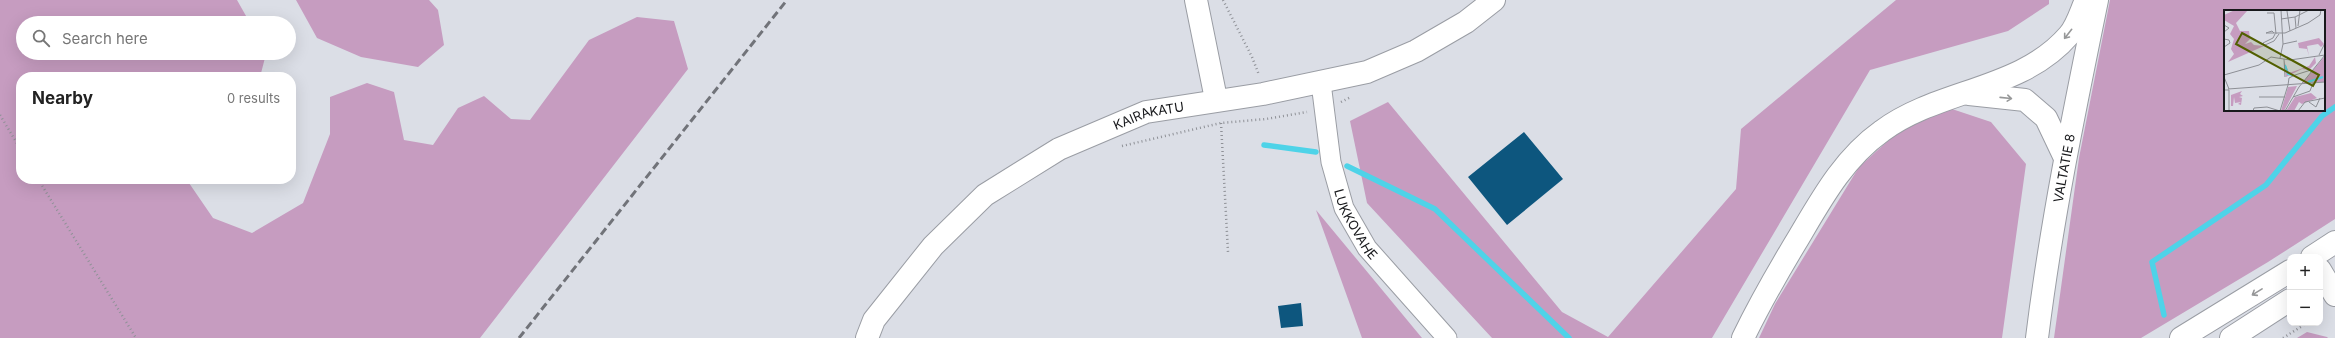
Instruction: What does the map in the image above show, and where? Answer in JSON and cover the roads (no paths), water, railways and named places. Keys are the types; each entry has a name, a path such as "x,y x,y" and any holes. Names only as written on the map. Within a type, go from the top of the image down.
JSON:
{"main road":[{"path":"1196,0 1216,100"},
{"name":"KAIRAKATU","path":"867,338 874,320 933,246 985,195 1058,149 1146,112 1216,100 1263,94 1321,83 1367,72 1416,52 1466,22 1494,0"},
{"path":"1743,338 1763,298 1828,188 1847,162 1877,135 1897,121 1944,99 1967,94 2022,70 2050,52 2070,35 2086,0"},
{"name":"VALTATIE 8","path":"2037,338 2043,289 2065,158 2097,0"},
{"path":"1967,94 2025,100 2046,118 2065,158"},
{"path":"2317,254 2335,242"},
{"path":"2181,338 2287,273"},
{"path":"2231,338 2287,302"}],"street":[{"name":"LUKKOVAHE","path":"1321,83 1331,162 1344,208 1367,248 1447,338"}],"waterway":[{"path":"2164,315 2152,262 2266,185 2322,116 2335,107"},
{"path":"1264,145 1316,152"},
{"path":"1347,166 1435,209 1569,338"}],"railway":[{"path":"519,338 787,0"}]}
